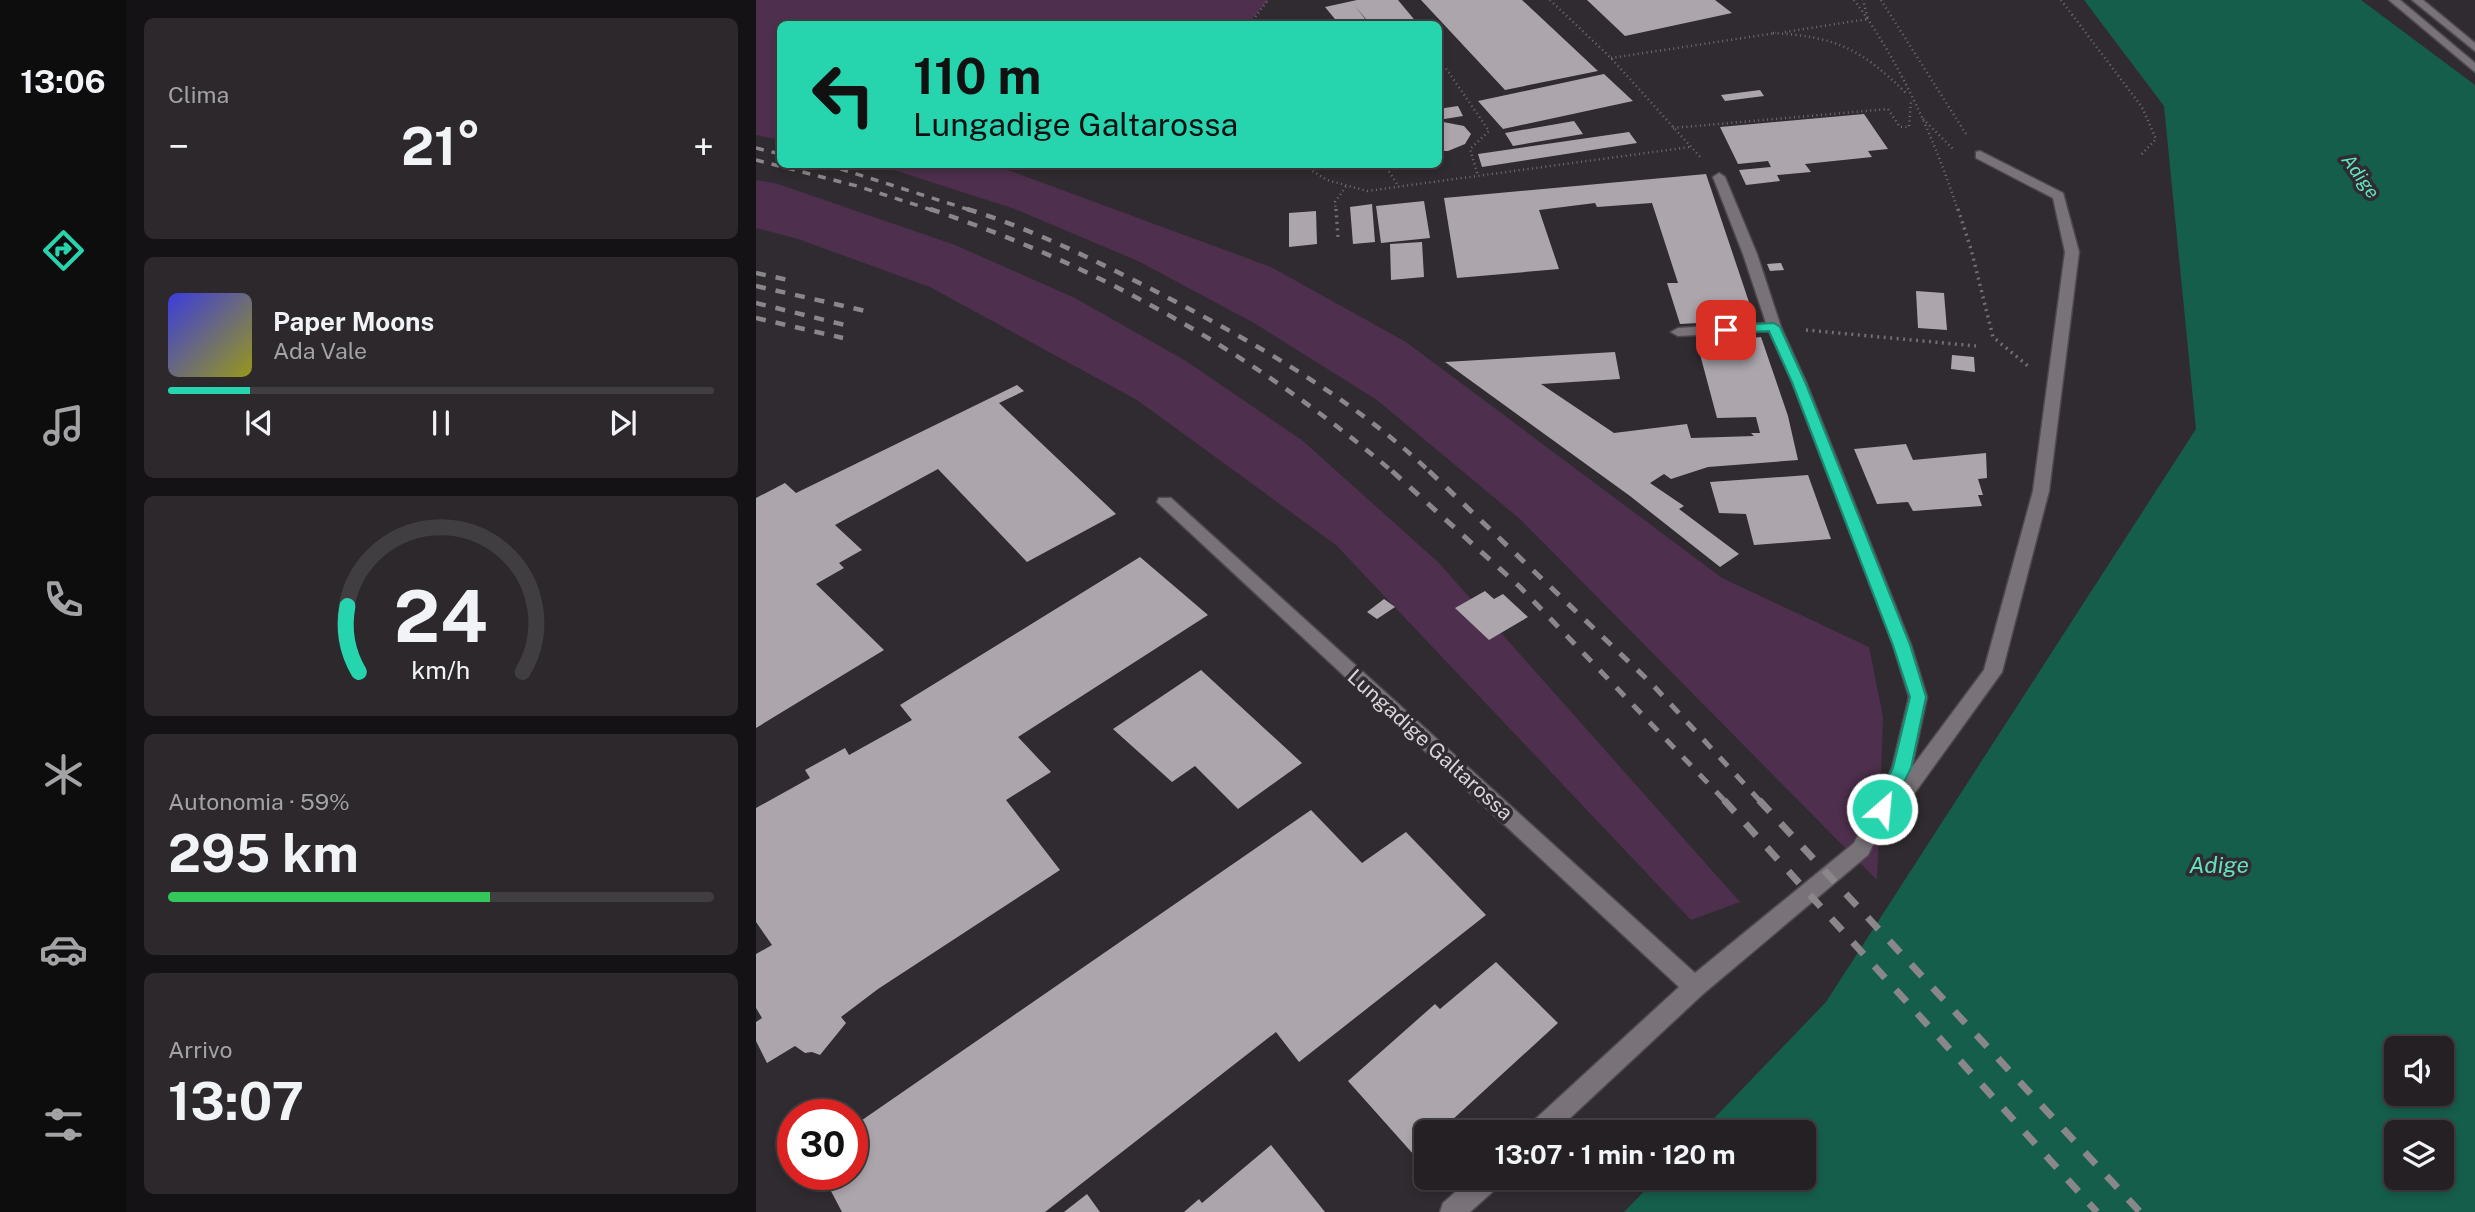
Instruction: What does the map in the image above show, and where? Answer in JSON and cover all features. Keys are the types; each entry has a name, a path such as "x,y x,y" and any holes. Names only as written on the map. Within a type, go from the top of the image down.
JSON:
{"street":[{"path":"2394,0 2475,69"},
{"path":"2417,0 2475,48"},
{"path":"1551,1120 1695,987 1861,849 1993,672 2041,491 2072,252 2059,196 1980,155"},
{"path":"1719,177 1750,254 1774,327 1799,382 1902,645 1918,697 1902,768 1861,849"},
{"path":"1678,332 1774,327"},
{"name":"Lungadige Galtarossa","path":"1165,502 1695,987"},
{"path":"1452,1212 1476,1190"}],"path":[{"path":"1252,21 1268,0"},
{"path":"1550,0 1611,58 1719,177"},
{"path":"1854,0 1868,19 1911,98 1944,167 1971,249 1993,337 2053,386"},
{"path":"1863,0 1868,19"},
{"path":"1881,0 1980,155"},
{"path":"2061,0 2142,107 2156,139 2140,156"},
{"path":"1611,58 1868,19"},
{"path":"1673,128 1888,109 1900,127 1909,127 1911,98 1873,60 1850,48 1811,34 1773,33"},
{"path":"1442,67 1445,66 1489,131 1470,149 1478,176"},
{"path":"1920,116 1961,156"},
{"path":"1308,168 1327,180 1367,191 1690,147"},
{"path":"1387,168 1399,187"},
{"path":"1338,237 1335,202 1347,185"},
{"path":"1774,327 1976,346"}],"shaded area":[{"path":"756,0 1268,0 1250,21 777,21 777,139 756,135"},
{"path":"887,168 1002,168 1271,267 1406,342 1722,578 1869,647 1883,717 1877,880 1520,519 1377,400 1254,323 1138,261 1015,209"},
{"path":"756,180 778,184 955,245 1075,298 1186,361 1303,441 1438,562 1740,902 1691,920 1336,545 1137,400 930,287 798,239 756,228"}],"water":[{"name":"Adige","path":"2084,0 2361,0 2475,85 2475,1212 1624,1212 1645,1190 1816,1190 1816,1120 1713,1120 1826,1002 2196,429 2164,106"}],"building":[{"path":"1357,0 1398,0 1416,21 1368,21 1355,6 1367,21 1337,21 1325,7"},
{"path":"1421,0 1522,0 1598,71 1505,90"},
{"path":"1587,0 1715,0 1732,13 1625,36"},
{"path":"1604,74 1633,101 1503,129 1478,101"},
{"path":"1760,90 1764,96 1725,101 1721,95"},
{"path":"1458,106 1463,116 1442,119 1442,108"},
{"path":"1864,114 1888,149 1868,151 1872,157 1805,164 1811,172 1777,175 1780,181 1746,185 1739,170 1771,167 1768,161 1738,164 1720,127"},
{"path":"1574,121 1583,134 1513,146 1505,133"},
{"path":"1442,122 1464,126 1471,134 1465,144 1442,151"},
{"path":"1629,132 1637,143 1482,167 1478,154"},
{"path":"1706,174 1755,320 1680,324 1667,283 1678,283 1652,203 1597,207 1595,203 1539,210 1559,269 1457,278 1444,198"},
{"path":"1424,201 1430,238 1381,243 1376,206"},
{"path":"1372,204 1375,242 1353,244 1350,207"},
{"path":"1316,211 1317,244 1289,247 1289,213"},
{"path":"1422,242 1424,277 1391,280 1390,244"},
{"path":"1781,263 1784,270 1770,271 1767,264"},
{"path":"1916,291 1944,293 1947,330 1918,328"},
{"path":"1761,337 1788,416 1798,460 1708,467 1671,479 1664,474 1650,483 1684,506 1679,509 1739,554 1720,567 1630,496 1445,362 1615,352 1620,379 1541,384 1614,433 1687,424 1691,438 1754,436 1751,433 1760,433 1756,417 1717,418 1697,343"},
{"path":"1952,355 1974,357 1975,372 1951,369"},
{"path":"1017,385 1024,391 999,403 1116,514 1027,562 938,469 835,525 862,550 839,563 844,568 816,584 884,650 756,728 756,498 785,483 796,493"},
{"path":"1906,444 1913,460 1986,453 1987,478 1978,479 1983,495 1978,495 1982,506 1913,511 1908,502 1877,504 1854,449"},
{"path":"1808,475 1831,539 1754,545 1746,514 1719,513 1710,482"},
{"path":"1140,557 1208,615 1018,737 1051,772 1006,800 1060,870 878,989 841,1017 846,1023 820,1055 805,1053 795,1046 767,1063 756,1041 756,1022 762,1018 756,1008 756,954 772,945 756,922 756,808 810,778 805,770 845,748 849,755 912,720 900,705"},
{"path":"1485,591 1494,599 1503,594 1528,617 1489,640 1455,608"},
{"path":"1384,599 1395,607 1377,619 1367,612"},
{"path":"1201,670 1302,763 1238,809 1195,766 1172,782 1113,729"},
{"path":"1311,810 1362,863 1406,832 1486,915 1299,1062 1276,1032 1045,1212 842,1212 830,1190 868,1190 868,1116"},
{"path":"1496,962 1558,1023 1452,1120 1414,1120 1414,1155 1348,1081 1435,1004 1440,1009"},
{"path":"1271,1145 1325,1212 1184,1212 1199,1199 1202,1203"},
{"path":"1087,1194 1100,1212 1064,1212"}],"railway":[{"path":"756,148 777,153"},
{"path":"756,160 777,165"},
{"path":"787,168 857,186 935,211"},
{"path":"838,168 970,210"},
{"path":"930,209 1055,258 1175,318 1288,390 1394,473"},
{"path":"970,210 1064,246 1157,292 1265,351 1369,420 1431,473"},
{"path":"756,273 793,281"},
{"path":"756,286 870,312"},
{"path":"756,303 853,327"},
{"path":"756,318 843,338"},
{"path":"1392,471 1520,587 1726,802"},
{"path":"1429,471 1651,683 1761,802"},
{"path":"1724,800 2097,1212"},
{"path":"1759,800 2140,1212"}],"route":[{"path":"1726,330 1774,327 1799,382 1902,645 1918,697 1902,768 1882,809"}]}
